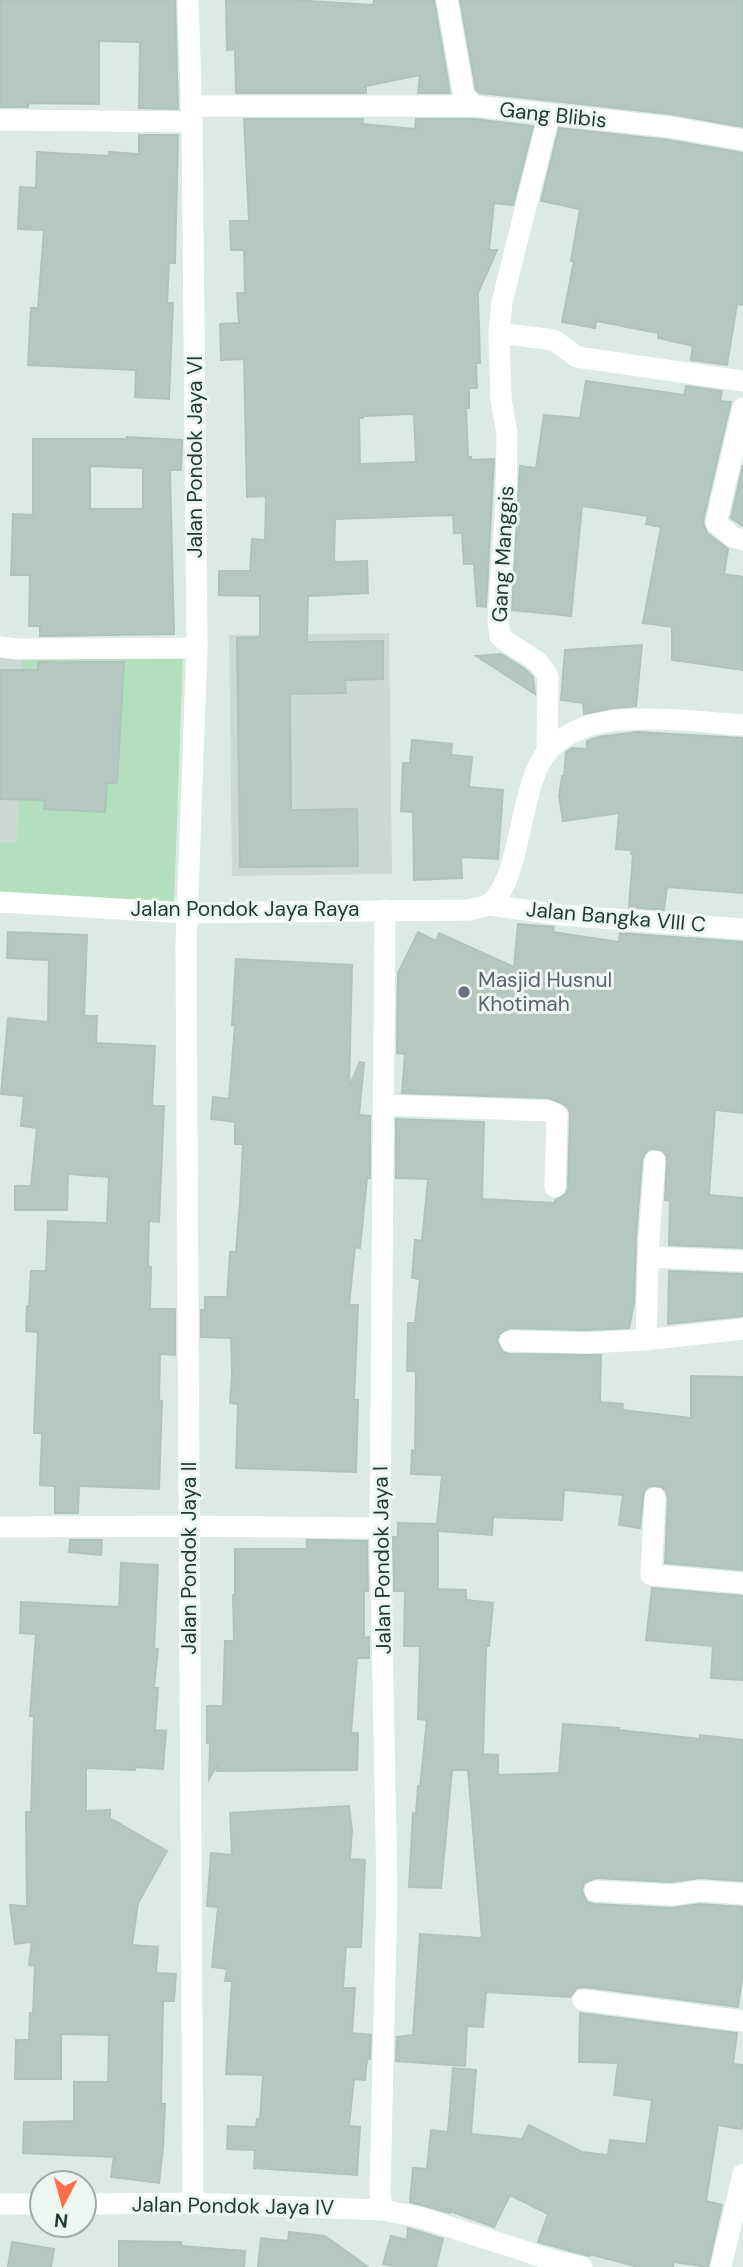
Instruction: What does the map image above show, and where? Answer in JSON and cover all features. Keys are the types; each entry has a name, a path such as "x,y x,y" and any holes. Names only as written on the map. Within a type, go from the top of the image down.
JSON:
{"street":[{"name":"Jalan Pondok Jaya VI","path":"187,913 197,648 188,0"},
{"name":"Gang Blibis","path":"447,0 464,96 474,106 670,127 743,140"},
{"path":"0,120 474,106"},
{"name":"Gang Manggis","path":"547,752 548,677 537,661 500,636 498,622 506,502 507,433 501,400 499,333 502,302 549,115"},
{"path":"499,333 554,340 577,357 743,381"},
{"path":"743,408 716,523 733,537 743,540"},
{"path":"0,647 197,648"},
{"path":"489,905 500,891 511,868 536,770 547,752 580,729 606,722 678,721 743,725"},
{"name":"Jalan Pondok Jaya Raya","path":"0,902 187,913 456,911 489,905"},
{"name":"Jalan Bangka VIII C","path":"489,905 562,915 743,929"},
{"name":"Jalan Pondok Jaya I","path":"382,2210 380,2191 387,1890 380,1528 385,910"},
{"name":"Jalan Pondok Jaya II","path":"187,913 193,2203"},
{"path":"384,1105 555,1113 555,1187"},
{"path":"646,1340 655,1161"},
{"path":"649,1257 743,1261"},
{"path":"510,1340 585,1343 646,1340 743,1329"},
{"path":"655,1498 651,1575 743,1583"},
{"path":"0,1527 380,1528"},
{"path":"595,1891 672,1895 699,1891 743,1894"},
{"path":"583,2000 743,2021"},
{"path":"721,2267 743,2174"},
{"name":"Jalan Pondok Jaya IV","path":"98,2204 193,2203 382,2210 419,2217 555,2261 582,2267"},
{"path":"0,2204 28,2204"}],"shaded area":[{"path":"389,633 392,874 232,876 229,635"},
{"path":"0,654 22,655 17,844 0,843"}],"green space":[{"path":"183,653 174,903 0,893 0,843 17,843 22,655"}],"building":[{"path":"0,0 175,0 178,109 139,108 140,42 99,41 99,104 28,103 28,107 0,107"},
{"path":"226,0 294,0 373,5 374,0 434,0 450,93 418,93 420,75 366,86 366,93 236,93 235,49 227,50"},
{"path":"460,0 743,0 743,127 671,114 480,93 476,90"},
{"path":"244,119 363,119 362,124 415,129 416,119 473,119 533,126 513,205 494,203 489,250 497,250 478,293 480,363 476,363 477,388 469,388 469,408 466,408 468,457 471,457 471,460 494,459 486,607 477,606 474,564 464,564 462,533 454,533 453,515 335,519 334,562 367,561 368,593 308,596 307,642 383,641 383,679 345,680 346,693 290,694 291,810 357,809 358,866 240,867 237,638 260,637 260,596 219,595 219,571 250,571 252,539 265,540 266,496 247,497 244,359 221,360 220,324 239,323 237,293 245,293 244,250 231,250 230,221 249,221","holes":["414,414 416,462 360,464 359,418"]},
{"path":"559,128 668,140 743,153 743,305 737,304 727,365 691,360 693,346 658,338 658,333 596,321 595,328 562,322 574,261 571,261 580,209 541,201"},
{"path":"139,135 178,135 175,263 169,263 167,303 173,303 169,399 135,397 136,370 28,365 31,308 38,308 44,230 18,229 20,187 36,188 37,152 109,156 109,152 139,154"},
{"path":"586,381 684,395 686,386 722,391 720,401 731,402 703,521 707,533 728,549 724,574 743,577 743,670 672,660 672,627 643,623 661,527 646,524 648,516 582,506 571,616 512,610 520,466 536,468 544,415 580,418"},
{"path":"33,439 182,440 181,470 170,470 174,634 40,636 40,626 29,626 30,575 11,575 13,514 33,515","holes":["90,466 143,468 143,509 90,509"]},
{"path":"743,465 743,526 731,518"},
{"path":"642,645 636,706 584,714 583,703 561,700 565,650"},
{"path":"501,654 533,677 535,694 476,656"},
{"path":"38,662 124,662 117,783 107,783 105,812 44,809 45,800 0,799 0,670 38,670"},
{"path":"637,732 743,738 743,893 667,887 664,910 629,907 633,854 631,850 616,849 619,813 563,821 559,796 566,752 572,748 587,749 587,741 598,737"},
{"path":"412,740 452,744 451,755 472,757 469,787 503,790 498,859 461,857 462,878 414,880 413,812 401,811 403,763 410,763"},
{"path":"518,924 554,927 553,932 619,942 620,933 743,942 743,1113 715,1110 709,1195 743,1198 743,1248 669,1245 670,1201 665,1200 667,1156 662,1150 650,1149 642,1160 634,1303 629,1328 510,1328 499,1334 497,1341 503,1352 510,1354 601,1355 600,1402 623,1404 622,1410 691,1418 691,1376 743,1377 743,1570 665,1563 668,1499 662,1487 650,1486 644,1491 640,1528 619,1525 623,1495 564,1490 562,1520 493,1517 492,1535 438,1531 438,1589 466,1590 466,1600 493,1603 489,1646 486,1646 483,1754 498,1755 498,1775 559,1773 563,1724 619,1728 700,1739 700,1735 743,1740 743,1881 700,1878 671,1882 596,1878 584,1883 582,1891 587,1902 594,1904 671,1908 700,1904 743,1907 743,1970 738,2007 585,1987 577,1988 570,1997 486,1992 483,2027 467,2026 465,2066 396,2061 397,2037 413,2035 420,1934 482,1938 468,1770 452,1770 441,1888 409,1887 413,1813 416,1814 427,1720 418,1719 420,1646 404,1646 405,1591 394,1591 393,1537 398,1537 398,1523 437,1524 442,1475 411,1474 412,1450 415,1451 416,1371 407,1371 408,1323 415,1323 420,1279 412,1278 415,1240 422,1241 428,1179 396,1178 396,1119 484,1122 482,1199 555,1203 555,1200 566,1194 568,1188 570,1115 569,1109 563,1104 549,1098 402,1093 405,1054 397,1053 398,973 418,932 436,941 439,933 514,967"},
{"path":"8,932 87,935 84,1016 97,1016 96,1043 155,1046 152,1106 164,1106 159,1222 149,1221 148,1267 151,1267 150,1309 175,1309 175,1355 160,1354 159,1401 162,1401 159,1489 79,1486 78,1513 55,1513 55,1486 40,1485 42,1433 34,1433 38,1332 26,1331 27,1306 31,1271 46,1271 48,1221 107,1223 109,1177 68,1174 67,1210 15,1210 15,1186 31,1186 37,1128 21,1126 24,1096 1,1094 8,1018 48,1022 49,960 7,958"},
{"path":"236,959 352,965 349,1087 360,1062 364,1063 359,1115 370,1116 370,1178 367,1178 360,1248 355,1247 349,1305 358,1305 354,1400 358,1400 356,1472 236,1468 238,1404 230,1403 231,1338 201,1337 201,1310 205,1310 205,1297 227,1297 230,1252 236,1252 243,1144 235,1144 235,1122 211,1119 213,1097 229,1099 235,1025 232,1025"},
{"path":"669,1271 743,1274 743,1316 668,1324"},
{"path":"70,1540 102,1540 101,1555 69,1552"},
{"path":"307,1540 367,1541 368,1591 364,1591 364,1638 369,1637 369,1658 357,1658 351,1733 358,1733 357,1770 217,1771 218,1764 209,1779 207,1706 223,1706 225,1641 234,1641 235,1549 307,1549"},
{"path":"121,1563 158,1565 154,1649 158,1649 154,1688 158,1688 155,1730 166,1731 163,1769 86,1768 86,1811 110,1810 110,1818 167,1851 138,1903 132,1945 158,1947 156,1973 176,1974 174,2001 163,2001 161,2104 165,2104 159,2183 111,2177 114,2157 23,2153 24,2122 74,2121 74,2082 108,2082 109,2035 61,2034 61,2079 15,2079 16,2040 29,2040 35,1966 29,1965 32,1942 15,1944 10,1905 27,1906 26,1812 31,1812 34,1716 30,1716 36,1634 20,1633 21,1602 119,1607"},
{"path":"652,1588 743,1596 743,1680 711,1678 713,1646 646,1640"},
{"path":"349,1806 352,1830 350,1859 365,1860 361,1947 346,1947 343,1988 355,1988 352,2033 371,2035 370,2059 367,2059 365,2080 354,2079 349,2126 360,2127 357,2175 254,2168 255,2150 227,2149 228,2126 256,2127 257,2119 260,2119 263,2075 226,2074 232,1981 225,1981 227,1969 212,1967 218,1907 207,1906 211,1853 232,1855 230,1813"},
{"path":"580,2013 737,2033 733,2064 743,2065 743,2118 741,2129 718,2125 706,2201 722,2205 708,2267 674,2262 673,2267 639,2267 538,2242 548,2214 510,2195 494,2227 450,2211 410,2202 413,2168 427,2169 431,2130 448,2132 453,2068 476,2070 471,2134 522,2139 529,2125 582,2152 608,2155 610,2140 646,2144 652,2100 614,2095 618,2063 579,2062"},
{"path":"408,2228 443,2239 436,2267 397,2267 383,2264 391,2236 407,2240"},
{"path":"289,2232 325,2236 368,2267 258,2267 261,2238 288,2241"},
{"path":"119,2241 181,2242 181,2246 245,2251 244,2267 119,2267"},
{"path":"12,2242 54,2249 51,2267 8,2267"}],"place":[{"name":"Masjid Husnul Khotimah","path":"464,992"}]}
